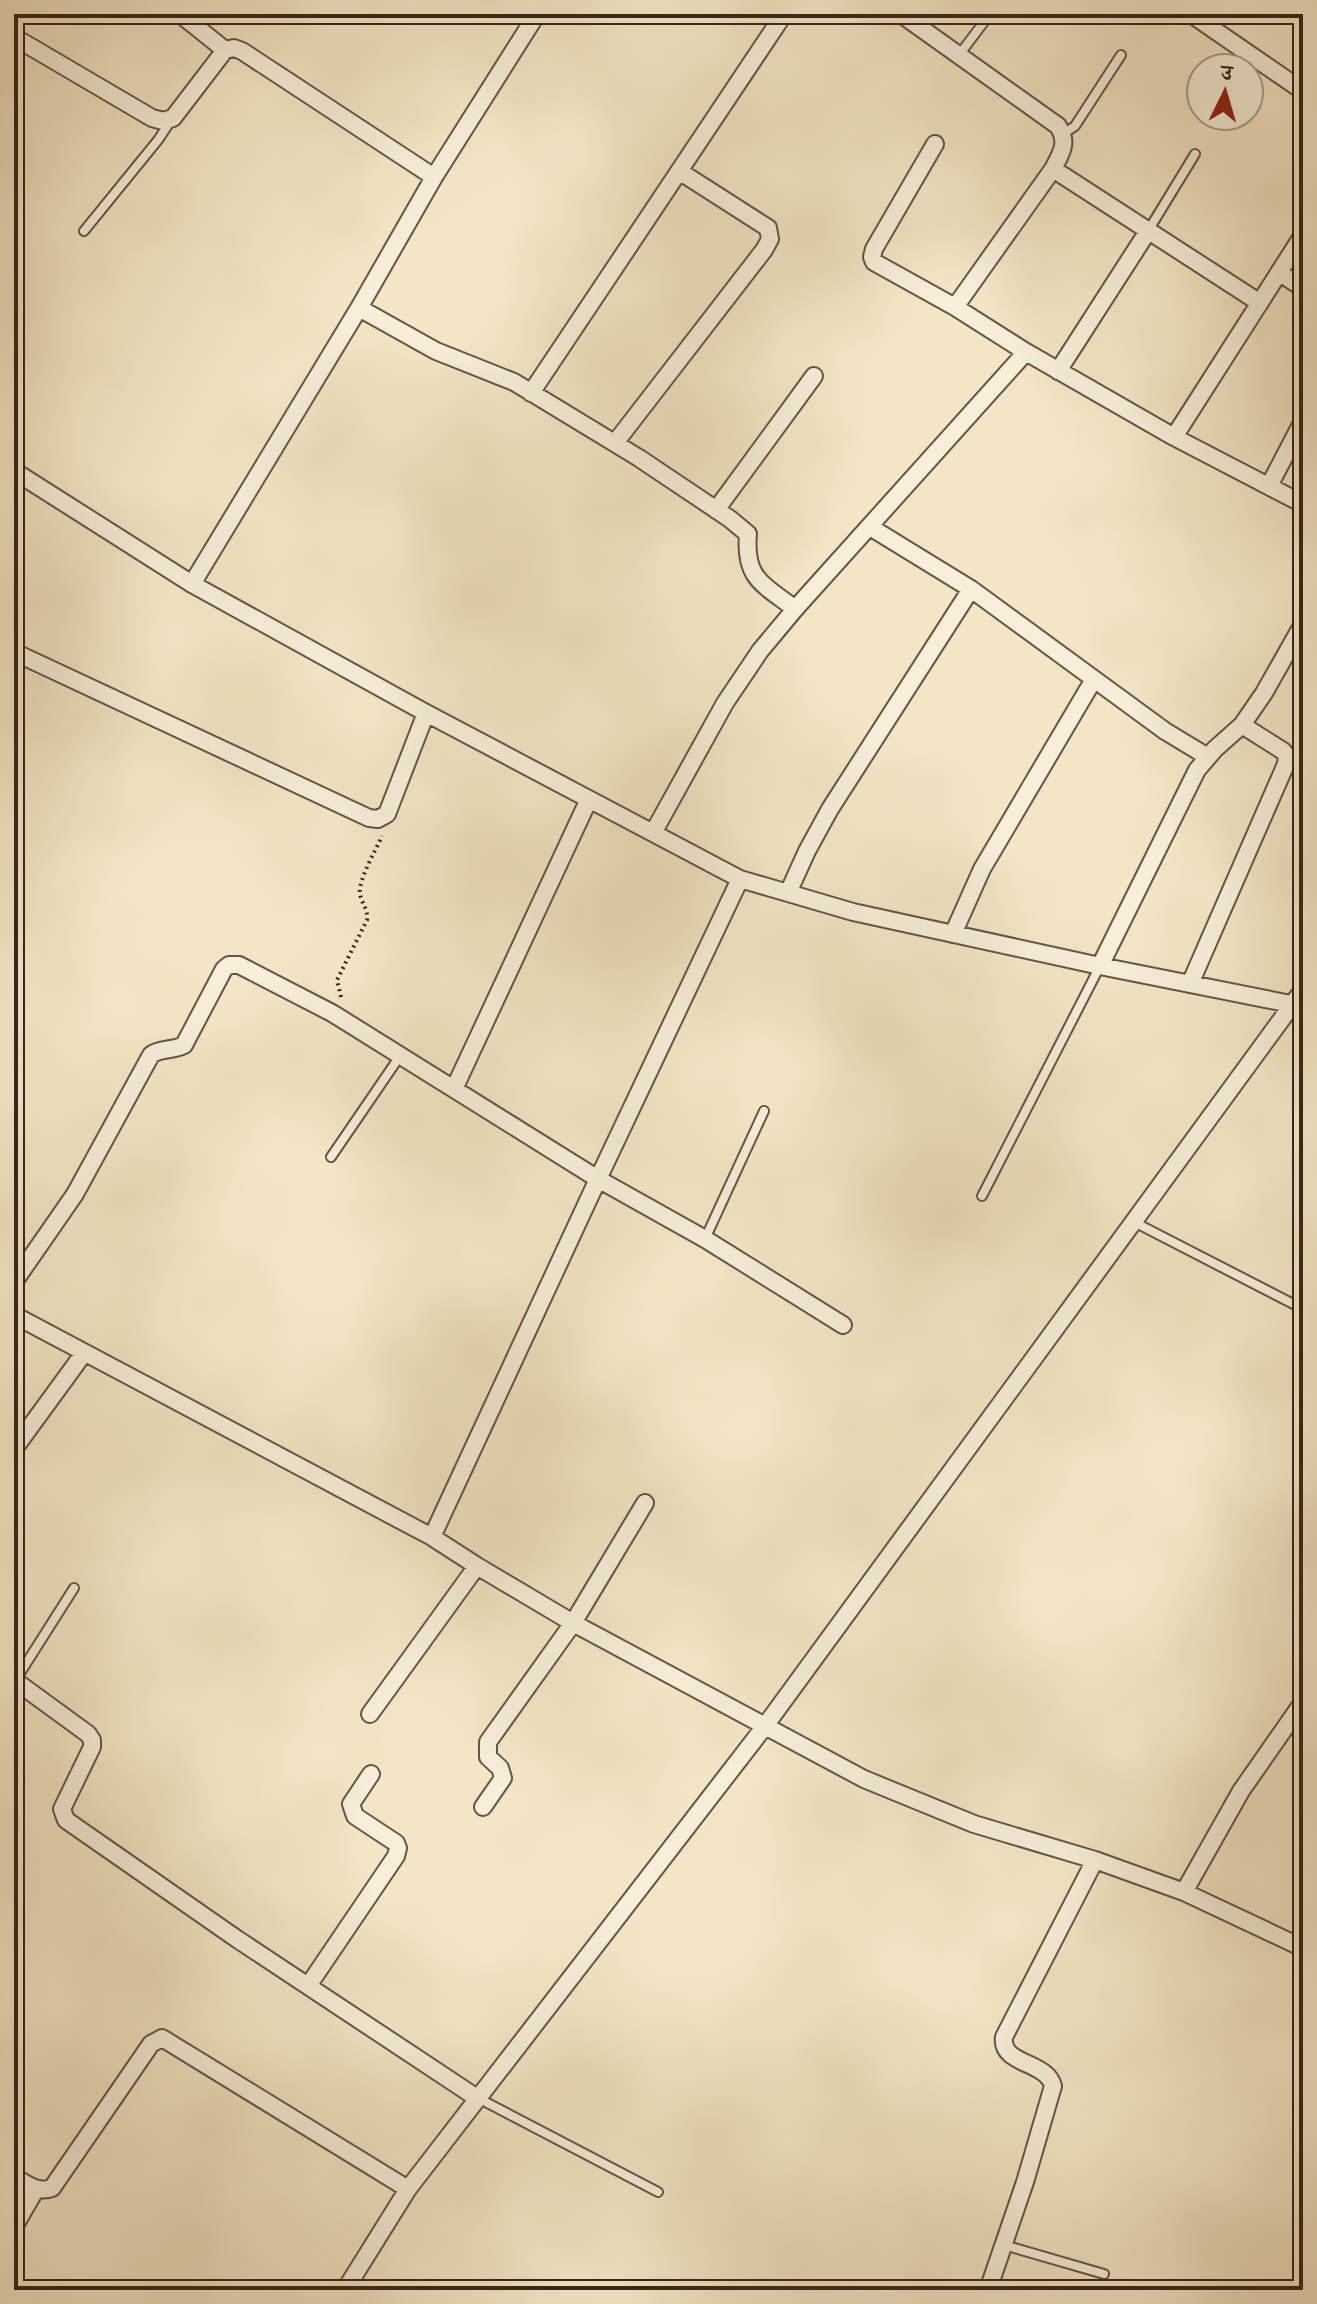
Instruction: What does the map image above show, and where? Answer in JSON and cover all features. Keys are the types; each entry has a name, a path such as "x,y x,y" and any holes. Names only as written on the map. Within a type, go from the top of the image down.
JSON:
{"street":[{"path":"180,14 225,50"},
{"path":"192,584 359,308 434,177 537,14"},
{"path":"531,393 784,14"},
{"path":"901,14 1058,126 1063,134 1065,147 1053,169 955,307"},
{"path":"1191,14 1303,91"},
{"path":"14,37 152,118 163,121 173,118 225,50 234,48 434,177"},
{"path":"935,144 874,249 874,262 1174,437 1303,504"},
{"path":"1053,169 1260,303"},
{"path":"615,443 770,239 768,228 679,171"},
{"path":"1058,371 1148,231"},
{"path":"1174,437 1303,235"},
{"path":"1280,273 1303,288"},
{"path":"359,308 436,351 514,382 615,443 716,510 748,534 746,554 754,577 795,609"},
{"path":"653,833 725,703 760,651 1026,352"},
{"path":"716,510 814,376"},
{"path":"1269,486 1303,421"},
{"path":"14,471 192,584 426,713 740,879 853,912 1298,1005"},
{"path":"870,527 971,589 1165,731 1208,757"},
{"path":"788,893 830,809 971,589"},
{"path":"1100,966 1197,770 1242,725 1303,624"},
{"path":"14,652 369,818 378,819 387,814 426,713"},
{"path":"953,934 982,869 1094,679"},
{"path":"1190,984 1286,764 1287,756 1283,751 1242,725"},
{"path":"454,1089 589,799"},
{"path":"432,1537 740,879"},
{"path":"14,1282 75,1194 151,1055 184,1045 224,969 229,965 239,965 348,1023 598,1179 705,1239 843,1325"},
{"path":"345,2290 408,2189 765,1726 1134,1222 1298,1005 1303,990"},
{"path":"14,1315 432,1537 573,1623 864,1779 974,1824 1095,1860 1184,1892 1303,1948"},
{"path":"14,1449 84,1353"},
{"path":"483,1807 503,1778 500,1768 488,1757 488,1742 573,1623 645,1503"},
{"path":"370,1714 477,1566"},
{"path":"14,1680 92,1740 92,1747 62,1809 66,1820 477,2098"},
{"path":"1184,1892 1241,1791 1303,1702"},
{"path":"308,1986 396,1856 396,1843 355,1816 352,1810 351,1804 371,1774"},
{"path":"988,2290 1025,2182 1053,2086 1046,2072 1006,2051 1004,2037 1095,1860"},
{"path":"14,2177 36,2189 44,2191 52,2188 151,2044 162,2038 408,2189"},
{"path":"14,2227 36,2189"}],"lane":[{"path":"959,55 990,14"},
{"path":"1063,134 1075,126 1121,55"},
{"path":"84,231 173,118"},
{"path":"1148,231 1195,154"},
{"path":"982,1196 1100,966"},
{"path":"331,1157 400,1056"},
{"path":"705,1239 764,1111"},
{"path":"1134,1222 1303,1309"},
{"path":"14,1680 74,1588"},
{"path":"477,2098 658,2192"},
{"path":"1004,2245 1104,2274"}],"path":[{"path":"348,1023 337,980 367,920 367,908 359,889 383,835 378,819"}]}
